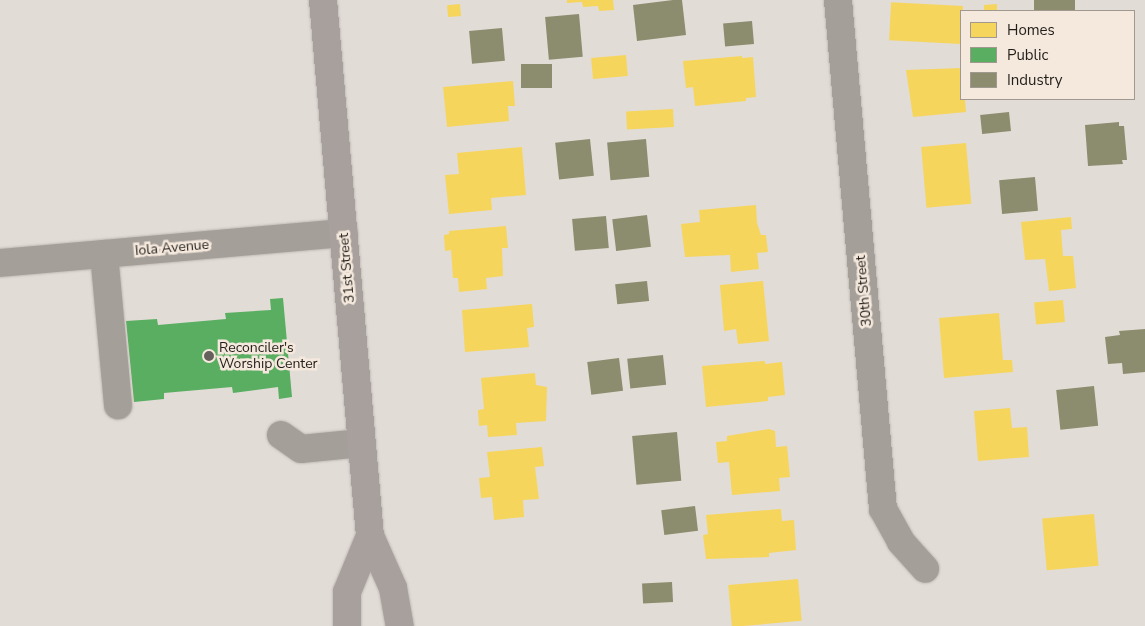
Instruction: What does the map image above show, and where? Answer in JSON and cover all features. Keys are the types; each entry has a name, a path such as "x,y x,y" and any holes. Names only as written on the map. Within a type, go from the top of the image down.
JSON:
{"main road":[{"name":"31st Street","path":"323,0 370,536 393,588 400,626"},
{"name":"31st Street","path":"347,626 346,592 370,536"}],"street":[{"name":"30th Street","path":"838,0 883,509 901,542 925,569"},
{"name":"Iola Avenue","path":"0,263 344,233"},
{"path":"104,254 118,405"},
{"path":"281,435 301,449 362,444"}],"building: Homes":[{"path":"567,0 613,0 614,10 599,11 598,6 583,7 582,2 567,3"},
{"path":"891,2 963,6 963,10 960,10 960,44 889,40"},
{"path":"460,4 461,16 448,17 447,5"},
{"path":"997,4 997,10 984,10 984,5"},
{"path":"626,55 628,76 593,79 591,58"},
{"path":"742,56 742,58 753,57 756,97 746,98 746,101 695,106 693,87 686,88 683,61"},
{"path":"960,68 960,100 965,100 966,112 913,117 906,70"},
{"path":"513,81 515,106 508,106 509,121 447,127 443,87"},
{"path":"673,109 674,127 627,129 626,111"},
{"path":"966,143 971,204 926,208 921,147"},
{"path":"522,147 526,195 491,198 492,210 449,214 445,175 459,174 457,153"},
{"path":"756,205 757,223 761,235 766,235 768,252 757,253 759,269 731,272 730,255 685,257 681,224 700,222 699,210"},
{"path":"1071,217 1072,229 1061,230 1063,256 1073,256 1076,288 1049,291 1045,259 1025,260 1021,222"},
{"path":"506,226 508,248 502,248 503,276 486,278 487,289 459,292 458,278 453,278 451,250 445,251 444,235 449,234 449,231"},
{"path":"763,281 769,341 738,344 736,329 724,331 720,285"},
{"path":"1063,300 1065,322 1036,324 1034,303"},
{"path":"532,304 534,327 527,328 529,347 465,352 462,310"},
{"path":"999,313 1003,360 1012,360 1013,372 944,378 939,318"},
{"path":"765,361 765,364 782,362 785,395 768,397 768,401 706,407 702,366"},
{"path":"535,373 536,385 547,387 546,421 516,423 517,435 488,437 487,425 479,426 478,410 484,409 481,378"},
{"path":"1010,408 1012,428 1027,427 1029,457 978,461 974,411"},
{"path":"769,429 775,431 776,447 787,446 790,477 779,478 780,491 732,495 729,462 718,463 716,442 727,441 727,436"},
{"path":"542,447 544,466 535,467 539,499 523,500 524,517 494,520 492,497 481,498 479,478 490,477 487,452"},
{"path":"781,509 782,521 794,520 796,550 769,553 769,557 706,559 703,535 708,534 706,515"},
{"path":"1094,514 1099,566 1047,570 1042,519"},
{"path":"798,579 802,621 732,626 728,585"}],"building: Public":[{"name":"Reconciler's Worship Center","path":"283,298 292,397 279,399 278,387 233,393 232,387 164,393 164,399 134,402 126,321 157,319 158,325 226,319 225,313 271,310 270,299"}],"building: Industry":[{"path":"682,0 686,35 637,41 633,5"},
{"path":"1034,0 1075,0 1075,10 1034,10"},
{"path":"579,14 583,57 549,60 545,17"},
{"path":"752,21 754,44 725,46 723,24"},
{"path":"502,28 505,61 472,64 469,31"},
{"path":"521,64 552,64 552,88 521,88"},
{"path":"1009,112 1011,131 982,134 980,115"},
{"path":"1119,122 1119,126 1124,126 1127,160 1122,160 1123,164 1088,166 1085,125"},
{"path":"590,139 594,176 559,179 555,143"},
{"path":"646,139 649,177 610,180 607,142"},
{"path":"1035,177 1038,211 1002,214 999,180"},
{"path":"647,215 651,247 616,251 612,219"},
{"path":"606,216 609,248 575,251 572,219"},
{"path":"647,281 649,301 617,304 615,284"},
{"path":"1145,329 1145,372 1123,374 1122,363 1108,364 1105,337 1120,335 1119,331"},
{"path":"663,355 666,385 630,389 627,359"},
{"path":"619,358 623,391 591,395 587,362"},
{"path":"1094,386 1098,426 1060,430 1056,390"},
{"path":"677,432 681,481 636,485 632,436"},
{"path":"695,506 698,531 664,535 661,510"},
{"path":"672,582 673,602 643,604 642,584"}],"place":[{"name":"Reconciler's Worship Center","path":"209,356"}]}
